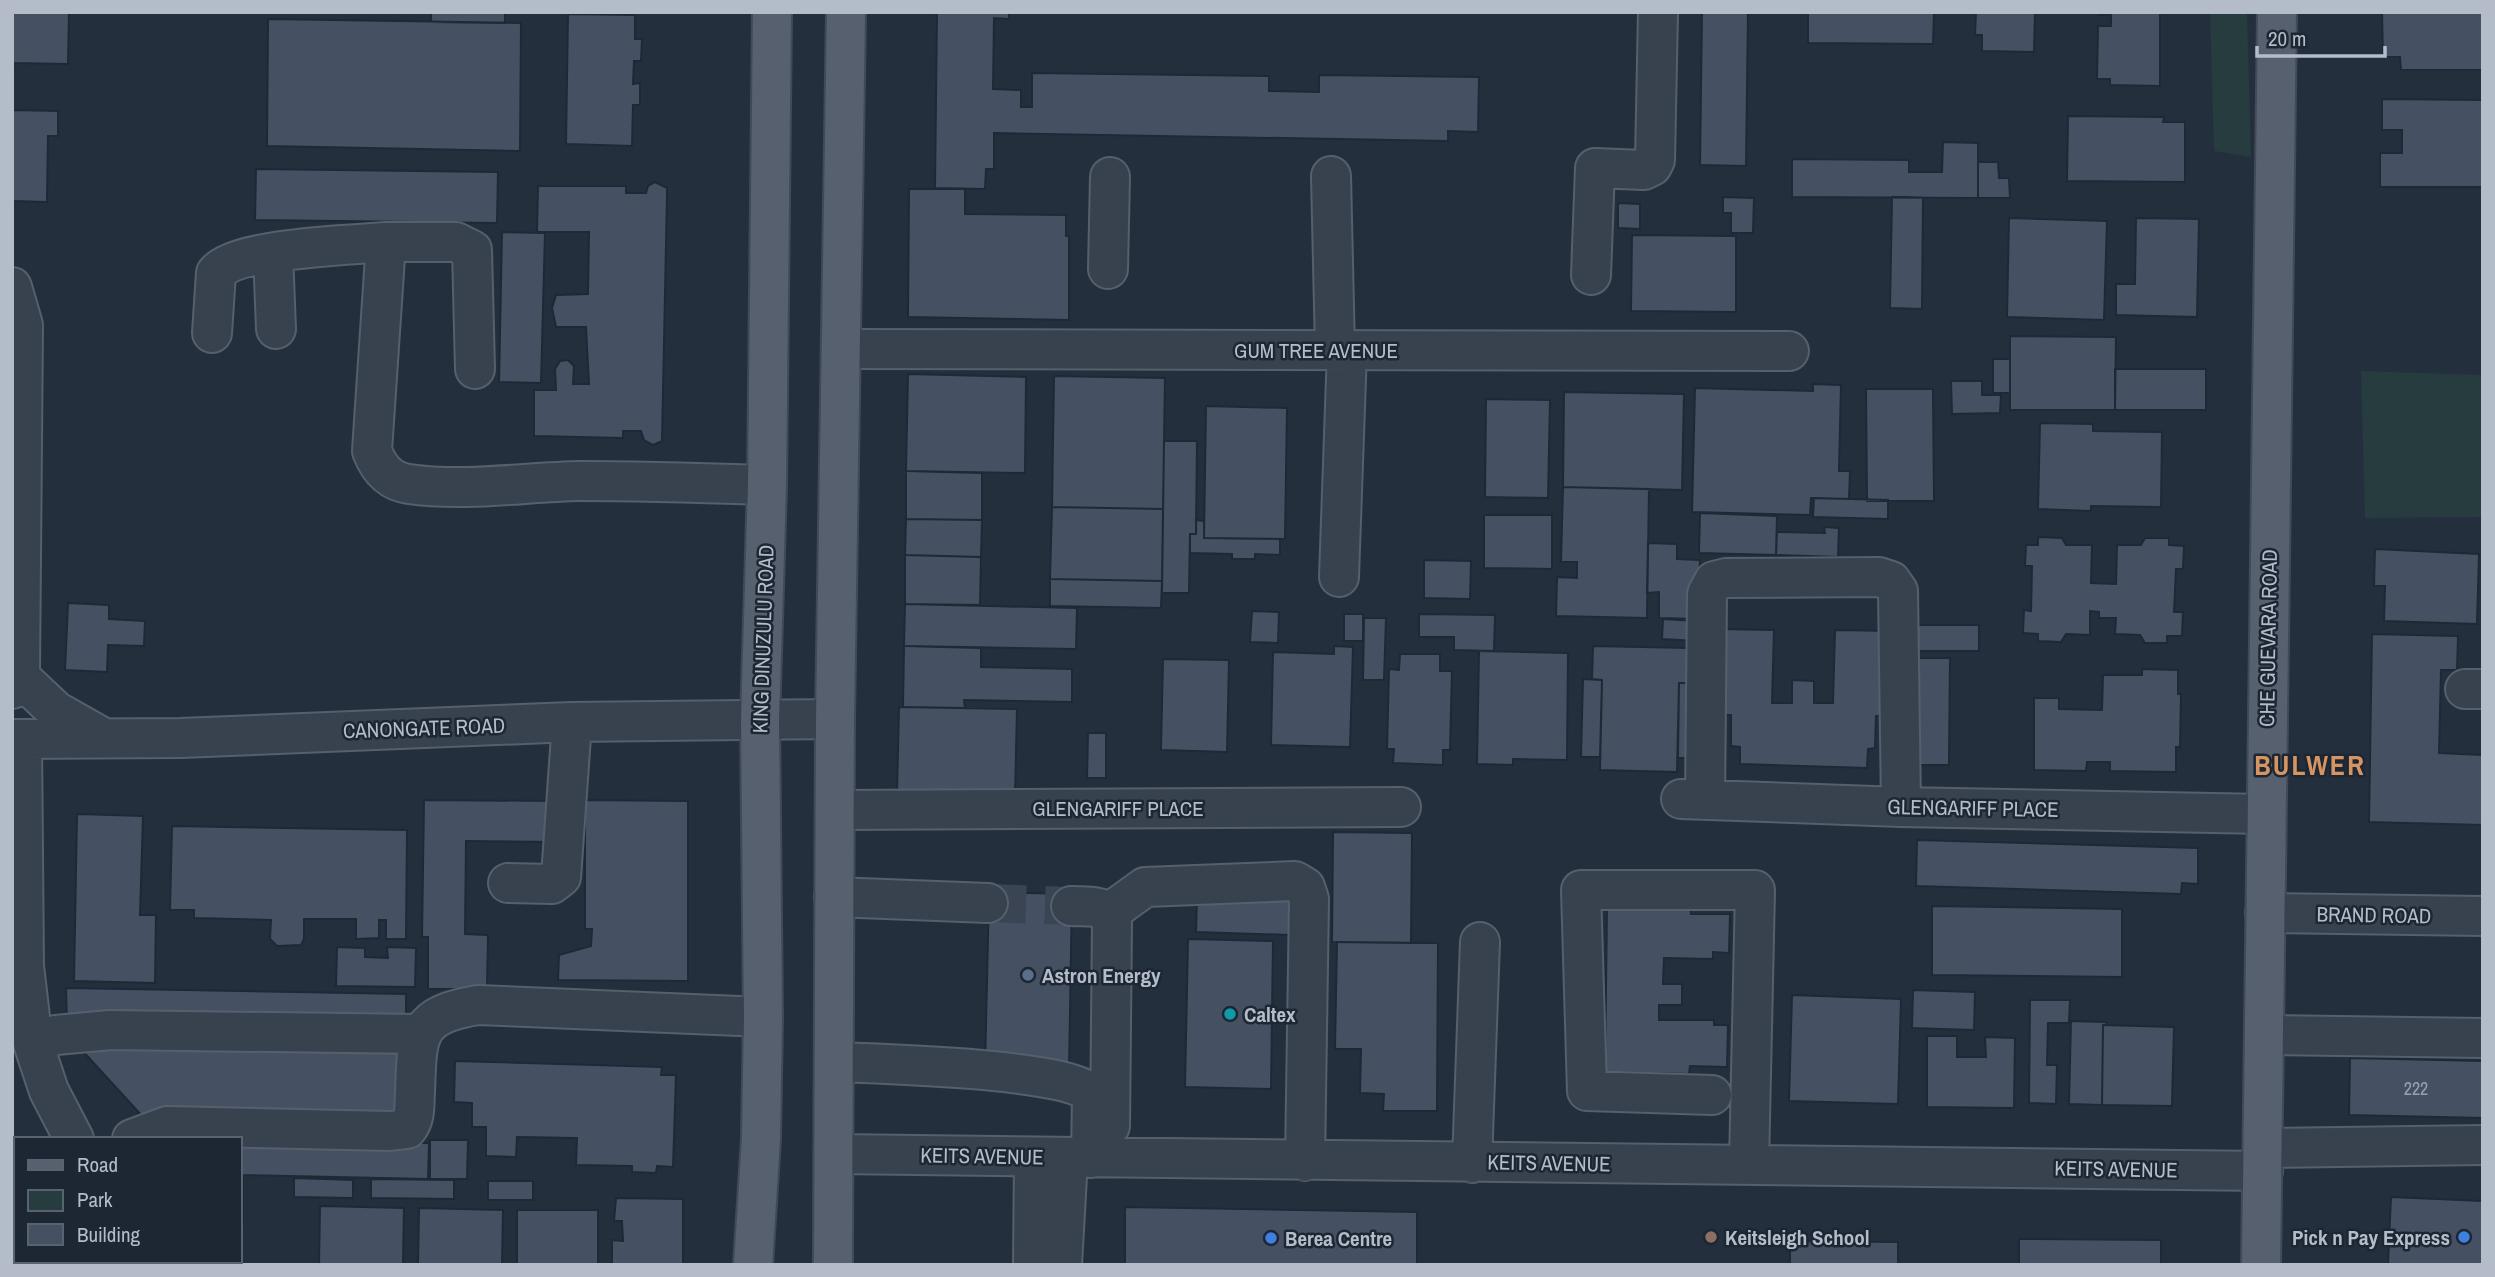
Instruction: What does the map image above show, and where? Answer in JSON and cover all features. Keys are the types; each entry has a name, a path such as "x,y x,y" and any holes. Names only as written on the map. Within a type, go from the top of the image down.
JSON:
{"main road":[{"name":"KING DINUZULU ROAD","path":"753,1265 761,1138 763,1017 760,721 767,485 772,12"},
{"path":"834,1265 835,719 846,12"},
{"name":"CHE GUEVARA ROAD","path":"2261,1265 2277,12"}],"street":[{"path":"1591,275 1595,168 1644,170 1652,166 1654,160 1658,12"},
{"path":"1331,176 1332,271 1341,350 1339,577"},
{"path":"1108,268 1110,177"},
{"path":"386,242 372,451 378,466 390,477 408,484 581,481 767,485"},
{"path":"212,333 216,274 229,262 273,253 386,242 456,242 472,250 475,369"},
{"path":"273,253 276,330"},
{"path":"12,287 23,325 16,683 50,707 106,738"},
{"name":"GUM TREE AVENUE","path":"842,349 1789,351"},
{"name":"GLENGARIFF PLACE","path":"1901,807 1898,591 1891,581 1880,577 1726,578 1714,581 1707,594 1693,799 1901,807 2265,814"},
{"name":"CANONGATE ROAD","path":"17,739 691,719 835,719"},
{"path":"508,883 552,884 561,877 572,722"},
{"path":"17,739 24,966 33,1043 49,1091 73,1137"},
{"name":"GLENGARIFF PLACE","path":"835,810 1401,807"},
{"path":"1109,913 1145,887 1295,881 1305,887 1309,899 1305,1161"},
{"path":"1712,1095 1587,1091 1581,890 1755,890 1749,1165"},
{"path":"834,897 988,903"},
{"path":"1062,1265 1112,920 1109,913 1102,908 1071,906"},
{"name":"BRAND ROAD","path":"2265,913 2483,916"},
{"path":"1472,1163 1480,942"},
{"path":"137,1137 167,1126 379,1131 407,1129 415,1113 420,1034 436,1016 447,1010 478,1006 763,1017"},
{"path":"33,1043 56,1035 110,1030 420,1034"},
{"path":"2264,1035 2483,1038"},
{"path":"835,1062 938,1067 1027,1076 1080,1086 1092,1095 1076,1158 1033,1265"},
{"name":"KEITS AVENUE","path":"835,1154 1749,1165 2264,1160 2483,1145"}],"green space":[{"path":"2210,12 2247,12 2251,157 2214,151"},
{"path":"2361,371 2483,375 2483,517 2365,518"}],"building":[{"path":"12,12 69,12 68,64 12,63"},
{"path":"431,12 505,12 505,23 431,22"},
{"path":"937,12 1009,12 1009,19 994,18 993,89 1021,90 1021,107 1032,107 1032,73 1269,76 1269,91 1319,92 1319,75 1479,77 1478,132 1448,131 1448,141 994,133 994,169 986,169 985,189 935,188"},
{"path":"1702,12 1748,12 1746,166 1700,165"},
{"path":"1808,12 1934,12 1933,44 1808,43"},
{"path":"1976,12 2035,12 2034,52 1982,51 1982,35 1975,35"},
{"path":"2100,12 2160,12 2160,86 2110,85 2110,79 2097,79 2098,26 2111,26 2111,15 2099,15"},
{"path":"2382,12 2483,12 2483,70 2401,70 2400,57 2383,57"},
{"path":"568,14 635,15 635,39 642,39 641,61 634,61 633,84 640,83 640,105 633,105 632,146 566,144"},
{"path":"268,19 521,23 520,151 267,146"},
{"path":"2382,99 2483,100 2483,187 2380,187 2380,153 2402,153 2402,130 2382,130"},
{"path":"12,110 58,111 58,136 48,136 47,202 12,201"},
{"path":"2068,116 2164,117 2163,122 2185,122 2185,182 2067,181"},
{"path":"1943,142 1978,143 1978,198 1792,197 1792,159 1909,160 1909,172 1942,172"},
{"path":"1978,162 1998,162 1999,178 2009,178 2010,198 1978,198"},
{"path":"256,169 498,172 497,223 255,220"},
{"path":"655,182 667,188 662,441 653,445 644,440 641,431 623,431 623,438 534,436 534,390 556,390 555,369 560,361 568,360 574,366 573,384 589,384 586,327 556,327 552,308 556,295 588,294 589,232 537,232 538,186 626,186 626,193 646,193 648,186"},
{"path":"909,189 965,189 965,214 1066,215 1066,236 1069,236 1069,320 908,317"},
{"path":"1723,197 1754,198 1753,233 1731,233 1731,213 1723,213"},
{"path":"1892,197 1923,198 1922,309 1890,308"},
{"path":"1618,203 1640,204 1640,229 1618,228"},
{"path":"2009,218 2107,221 2104,320 2007,317"},
{"path":"2136,218 2199,219 2197,317 2116,315 2116,284 2135,284"},
{"path":"502,232 545,233 541,383 499,382"},
{"path":"1632,235 1736,236 1736,312 1631,311"},
{"path":"2010,336 2116,337 2115,410 2010,410"},
{"path":"1993,359 2010,359 2010,393 1993,393"},
{"path":"2115,369 2206,369 2206,410 2115,410"},
{"path":"908,374 1026,377 1025,473 906,471"},
{"path":"1054,376 1165,378 1163,509 1052,507"},
{"path":"1951,381 1982,381 1982,395 2001,395 2000,413 1952,414"},
{"path":"1813,384 1841,385 1839,471 1850,471 1849,499 1811,498 1810,515 1692,512 1695,388 1813,391"},
{"path":"1866,389 1933,389 1934,501 1867,501"},
{"path":"1564,392 1684,394 1682,490 1563,487"},
{"path":"1486,399 1550,400 1548,498 1485,497"},
{"path":"1206,406 1287,408 1285,539 1204,538"},
{"path":"2040,423 2093,424 2093,431 2162,432 2161,507 2091,506 2091,511 2038,509"},
{"path":"1164,441 1197,441 1196,534 1190,534 1189,593 1162,593"},
{"path":"906,471 982,473 982,520 906,519"},
{"path":"1563,487 1649,489 1647,618 1556,616 1557,577 1577,578 1577,562 1561,562"},
{"path":"1814,498 1888,500 1888,519 1813,517"},
{"path":"1052,507 1163,509 1162,581 1050,579"},
{"path":"1700,513 1777,516 1776,555 1699,553"},
{"path":"1484,515 1552,515 1552,569 1484,568"},
{"path":"906,519 982,520 981,557 905,555"},
{"path":"1196,520 1204,521 1204,538 1280,539 1280,555 1255,554 1255,559 1232,559 1232,554 1190,553 1190,534 1196,534"},
{"path":"1824,527 1839,528 1838,557 1776,555 1777,532 1825,533"},
{"path":"2038,537 2062,538 2066,545 2092,545 2091,583 2116,584 2117,545 2141,545 2145,538 2169,538 2169,545 2184,546 2183,569 2176,569 2174,612 2183,612 2182,636 2167,636 2167,643 2145,643 2140,635 2115,634 2116,618 2099,618 2099,612 2090,611 2090,635 2066,634 2061,642 2038,641 2038,634 2023,633 2024,610 2031,611 2032,566 2025,566 2026,545 2038,545"},
{"path":"1648,543 1677,544 1677,559 1700,560 1698,619 1659,618 1659,592 1647,593"},
{"path":"2375,549 2479,554 2477,624 2384,621 2385,586 2374,586"},
{"path":"905,555 981,557 980,605 905,604"},
{"path":"1424,560 1471,561 1470,599 1424,598"},
{"path":"1050,579 1162,581 1161,608 1050,606"},
{"path":"68,603 109,605 109,619 145,621 144,646 108,645 107,672 65,670"},
{"path":"905,604 1077,608 1076,649 904,646"},
{"path":"1252,611 1279,612 1278,643 1250,642"},
{"path":"1344,614 1363,614 1363,641 1344,641"},
{"path":"1419,614 1495,615 1494,651 1454,650 1454,637 1419,637"},
{"path":"1364,618 1386,618 1384,680 1363,680"},
{"path":"1663,619 1697,621 1697,641 1662,639"},
{"path":"1911,625 1979,625 1979,651 1911,651"},
{"path":"1717,629 1774,630 1772,703 1792,703 1792,680 1814,681 1814,703 1833,703 1835,630 1891,631 1890,716 1876,716 1875,748 1868,749 1867,768 1740,764 1740,747 1731,746 1731,715 1715,715"},
{"path":"2372,634 2458,636 2457,670 2441,670 2439,753 2483,755 2483,825 2369,822"},
{"path":"904,646 981,648 981,667 1072,669 1072,702 964,700 965,708 903,707"},
{"path":"1334,646 1353,647 1350,747 1271,745 1273,652 1334,654"},
{"path":"1593,646 1690,648 1689,683 1679,683 1677,772 1600,770 1602,680 1592,679"},
{"path":"1479,651 1568,653 1567,760 1513,759 1513,765 1477,764"},
{"path":"1400,654 1440,654 1440,671 1452,671 1450,750 1443,750 1443,765 1393,763 1394,749 1387,749 1389,669 1399,670"},
{"path":"1917,658 1950,658 1949,765 1910,765"},
{"path":"1163,659 1229,660 1227,752 1161,750"},
{"path":"2142,669 2178,670 2178,694 2181,694 2180,747 2176,747 2176,772 2110,771 2110,762 2087,762 2086,771 2034,770 2034,698 2059,698 2059,709 2102,710 2103,675 2142,675"},
{"path":"1583,679 1602,680 1600,757 1581,757"},
{"path":"1679,683 1698,683 1697,758 1678,758"},
{"path":"899,707 1017,709 1015,796 897,794"},
{"path":"1088,733 1106,733 1106,778 1087,778"},
{"path":"424,800 559,801 559,842 466,841 465,934 488,935 487,989 428,989 428,937 422,937"},
{"path":"585,800 688,801 688,981 558,980 559,955 591,946 592,929 585,929"},
{"path":"77,814 143,816 140,915 156,915 155,983 74,981"},
{"path":"172,826 407,830 406,939 386,939 386,920 379,920 379,938 356,939 356,919 304,919 304,939 301,945 277,946 270,939 271,920 194,918 194,910 170,910"},
{"path":"1333,832 1412,833 1411,943 1332,942"},
{"path":"1917,840 2198,848 2198,884 2182,883 2181,894 1916,886"},
{"path":"989,892 1072,894 1069,1070 985,1069"},
{"path":"1197,897 1292,901 1291,935 1196,932"},
{"path":"1607,905 1690,907 1691,914 1730,914 1729,953 1713,952 1713,959 1664,958 1663,984 1682,984 1682,1005 1659,1005 1659,1020 1714,1020 1714,1025 1728,1025 1727,1067 1690,1066 1689,1074 1605,1072"},
{"path":"1932,906 2122,909 2122,977 1932,975"},
{"name":"Caltex","path":"1188,939 1273,941 1271,1089 1185,1087"},
{"path":"1337,942 1438,943 1437,1111 1383,1111 1384,1094 1360,1093 1361,1049 1335,1049"},
{"path":"337,947 365,948 365,957 388,958 387,947 416,948 415,987 336,986"},
{"path":"66,988 406,994 406,1027 67,1022"},
{"path":"1913,990 1975,992 1974,1030 1912,1028"},
{"path":"1792,995 1901,999 1898,1104 1789,1101"},
{"path":"2030,1000 2070,1000 2069,1023 2048,1023 2047,1065 2057,1065 2056,1104 2029,1103"},
{"path":"2071,1021 2106,1022 2107,1025 2103,1025 2102,1105 2069,1104"},
{"path":"2103,1025 2174,1027 2172,1106 2102,1105"},
{"path":"1927,1036 1957,1036 1957,1057 1986,1057 1985,1037 2015,1038 2014,1108 1927,1107"},
{"path":"79,1047 402,1049 402,1119 143,1117"},
{"path":"2350,1058 2483,1061 2483,1118 2349,1115"},
{"path":"455,1061 662,1067 661,1075 676,1075 673,1167 657,1166 656,1173 632,1172 632,1166 576,1165 577,1138 517,1137 516,1157 486,1156 486,1127 472,1127 472,1103 454,1102"},
{"path":"430,1140 468,1140 467,1179 430,1179"},
{"path":"242,1141 429,1143 428,1179 242,1175"},
{"path":"242,1178 243,1178 242,1226"},
{"path":"294,1178 353,1180 353,1198 294,1197"},
{"path":"371,1179 454,1180 454,1199 371,1198"},
{"path":"488,1181 533,1181 533,1200 488,1200"},
{"path":"2391,1197 2483,1201 2483,1265 2388,1265"},
{"path":"616,1198 683,1199 683,1265 612,1265 612,1240 623,1241 622,1221 614,1221"},
{"path":"320,1206 404,1208 403,1265 319,1265"},
{"name":"Berea Centre","path":"1125,1207 1417,1212 1417,1265 1125,1265"},
{"path":"419,1208 503,1210 502,1265 418,1265"},
{"path":"517,1210 598,1210 598,1265 517,1265"},
{"path":"2019,1239 2161,1240 2161,1265 2019,1265"},
{"path":"1790,1241 1898,1242 1898,1265 1790,1265"}],"tunnel":[{"path":"988,903 1071,906"}],"place":[{"name":"Astron Energy","path":"1028,975"},
{"name":"Caltex","path":"1230,1014"},
{"name":"Keitsleigh School","path":"1711,1237"},
{"name":"Pick n Pay Express","path":"2464,1237"},
{"name":"Berea Centre","path":"1271,1238"}],"district":[{"name":"BULWER","path":"2310,765"}]}
